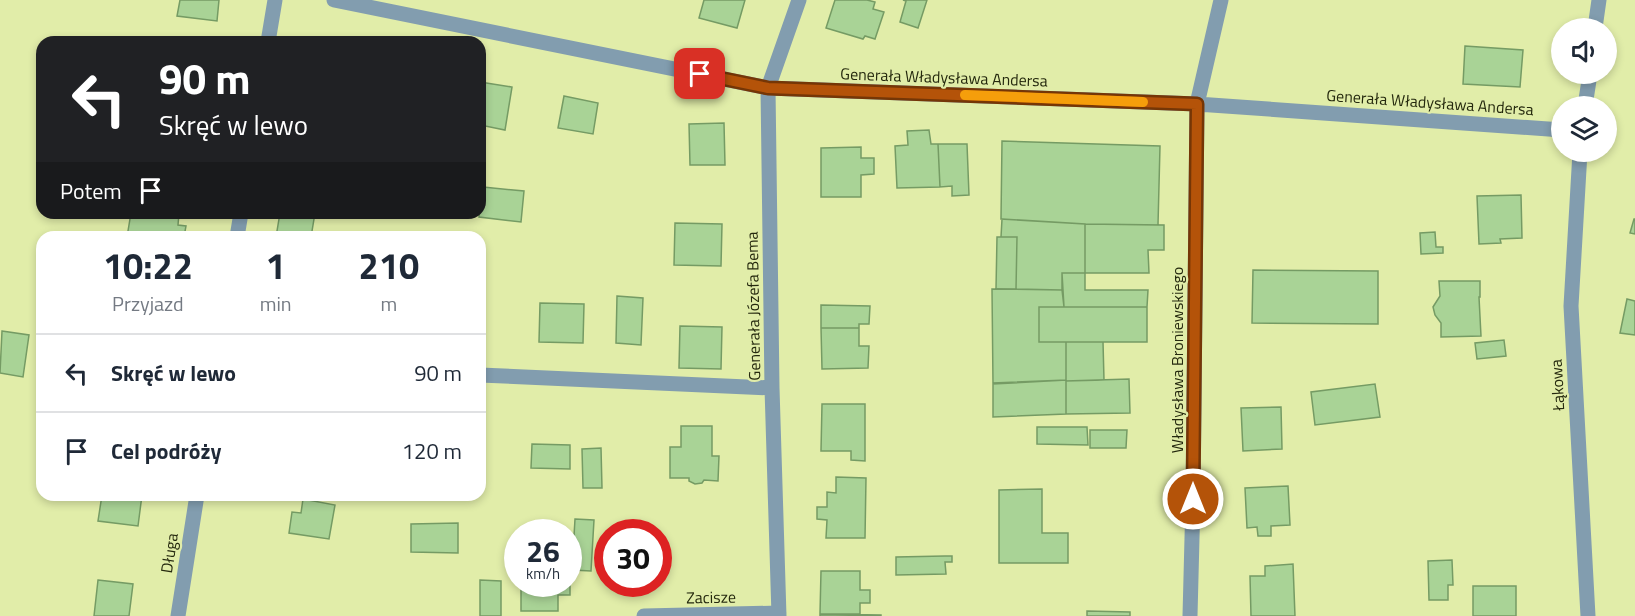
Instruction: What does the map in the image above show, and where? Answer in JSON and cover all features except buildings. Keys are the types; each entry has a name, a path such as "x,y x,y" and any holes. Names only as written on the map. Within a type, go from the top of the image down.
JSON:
{"street":[{"path":"269,36 275,0"},
{"name":"Generała Władysława Andersa","path":"334,0 768,88 1197,104 1551,129"},
{"name":"Generała Józefa Bema","path":"779,615 772,388 768,88 799,0"},
{"name":"Władysława Broniewskiego","path":"1190,616 1197,104 1221,0"},
{"path":"1596,18 1599,0"},
{"name":"Łąkowa","path":"1580,162 1571,306 1588,616"},
{"path":"486,375 772,388"},
{"name":"Długa","path":"178,616 196,501"},
{"name":"Zacisze","path":"644,616 779,615"}],"slow traffic":[{"path":"965,95 1143,102"}],"route":[{"path":"700,74 768,88 1197,104 1193,499"}]}
